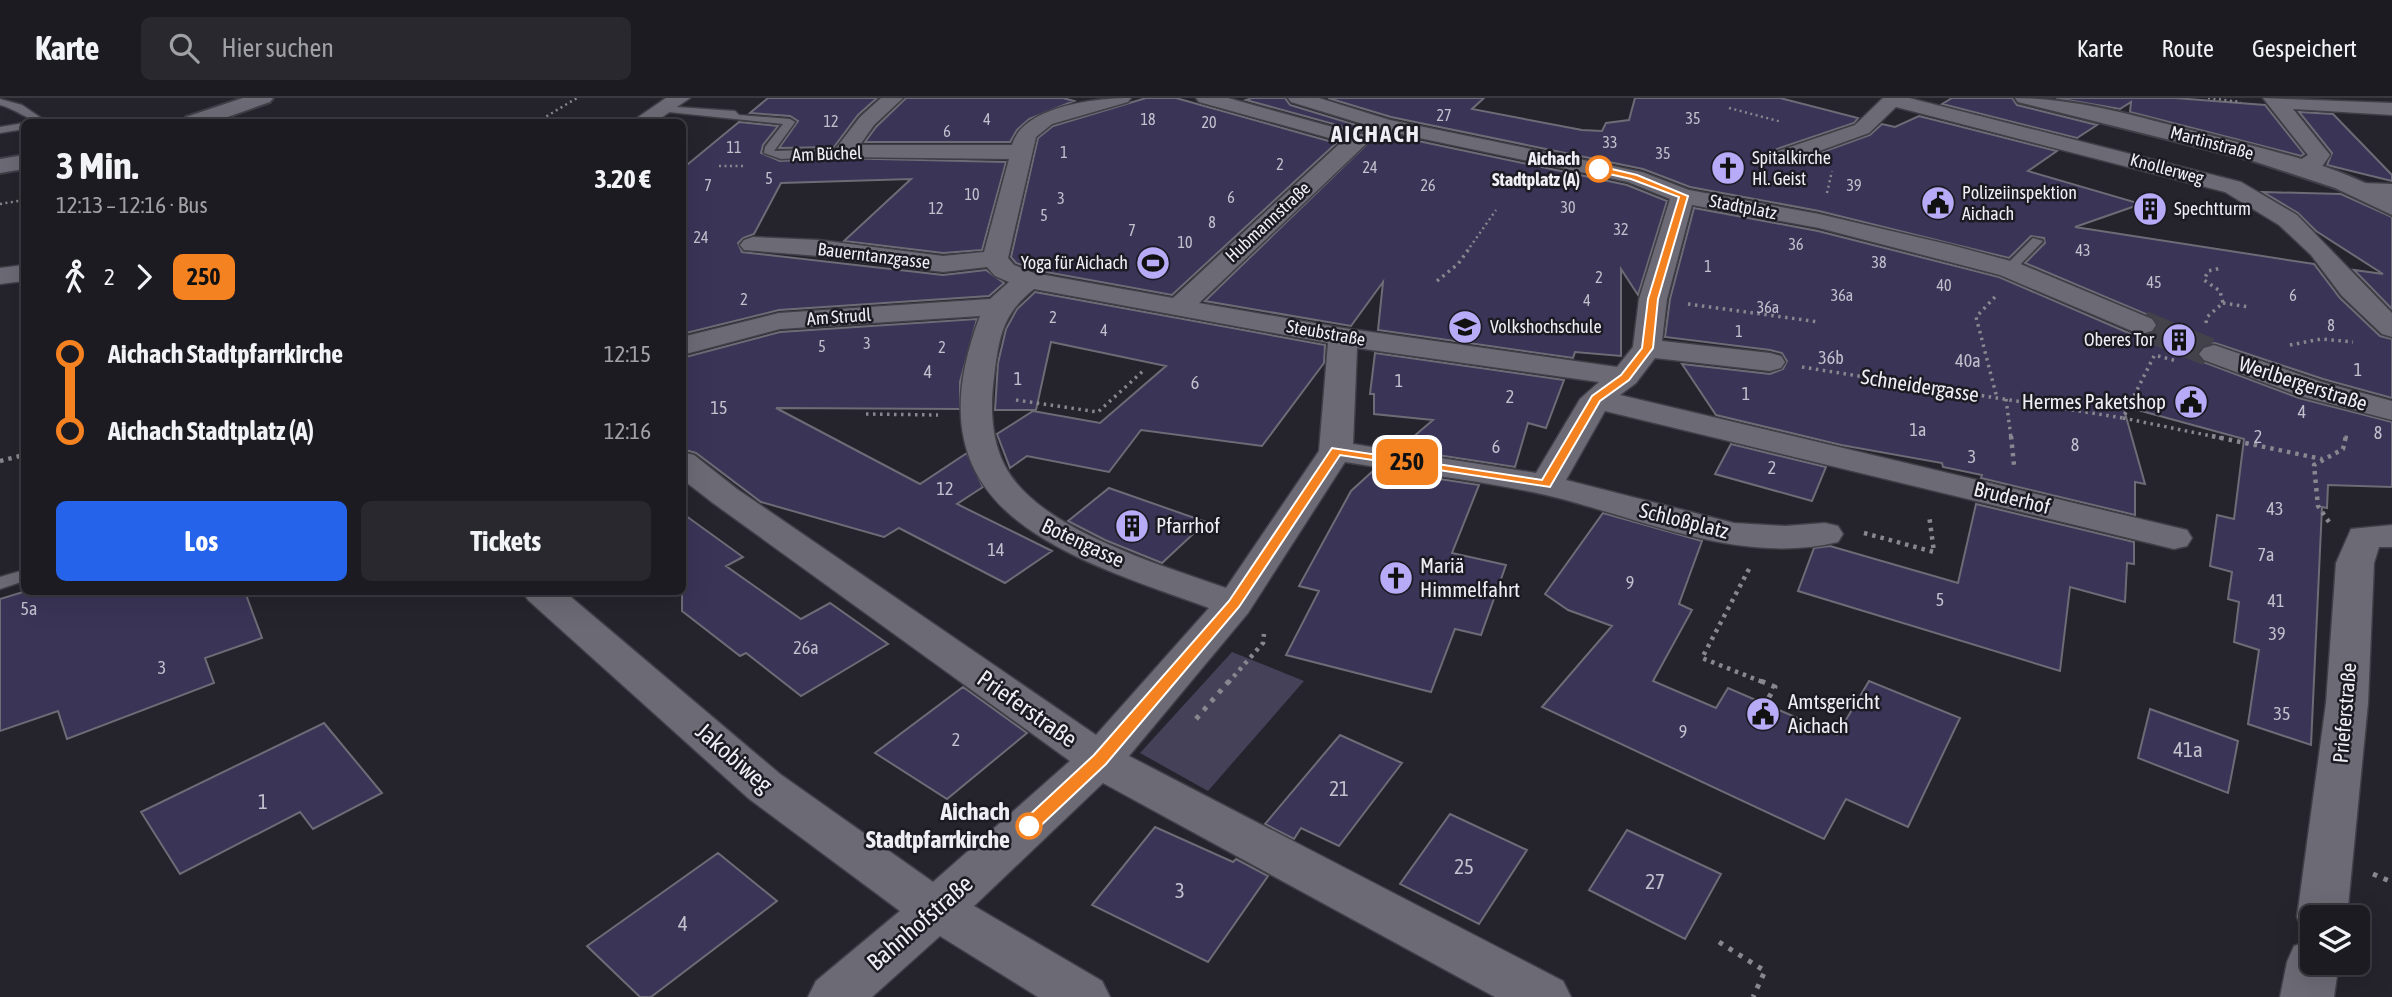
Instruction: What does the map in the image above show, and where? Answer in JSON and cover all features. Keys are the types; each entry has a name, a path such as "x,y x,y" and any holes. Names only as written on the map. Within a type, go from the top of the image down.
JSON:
{"main road":[{"path":"203,119 263,98"},
{"name":"Martinstraße","path":"2025,98 2179,133 2300,167 2362,190 2392,207"},
{"path":"0,166 21,162"}],"street":[{"path":"646,119 680,98"},
{"path":"844,152 867,121 893,98"},
{"path":"1029,280 1010,274 998,266 995,258 1026,134 1045,120 1121,98"},
{"name":"Hubmannstraße","path":"1179,307 1358,139 1206,98"},
{"name":"Stadtplatz","path":"1298,98 1345,110 1386,125 1634,177 1683,196 1819,221 1942,250 2016,272 2142,324"},
{"path":"1345,110 1363,98"},
{"path":"1786,156 1862,129 1893,99"},
{"name":"Knollerweg","path":"1893,99 2233,187 2288,220 2320,250 2352,290 2390,328"},
{"path":"2274,100 2319,155 2314,163 2300,167"},
{"path":"2274,100 2392,109"},
{"name":"Am Büchel","path":"844,152 1021,152"},
{"path":"2362,190 2392,191"},
{"path":"1546,485 1596,399 1625,377 1647,348 1653,299 1683,196"},
{"name":"Bauerntanzgasse","path":"753,244 819,248 943,264 995,258"},
{"path":"0,276 21,272"},
{"path":"998,307 1029,280"},
{"name":"Steubstraße","path":"1029,280 1343,337 1625,377"},
{"name":"Am Strudl","path":"686,345 779,321 998,307"},
{"name":"Botengasse","path":"998,307 977,378 977,433 984,455 1000,485 1018,508 1046,528 1094,551 1234,604"},
{"path":"1336,450 1343,337"},
{"name":"Werlbergerstraße","path":"2210,341 2264,374 2392,411"},
{"path":"1647,348 1770,362"},
{"name":"Bruderhof","path":"1596,399 2175,538"},
{"name":"Schloßplatz","path":"1336,450 1546,485 1733,534 1762,536 1827,528"},
{"name":"Bahnhofstraße","path":"835,997 936,910 1100,760 1234,604 1336,450"},
{"name":"Prieferstraße","path":"686,465 736,504 1100,760 1544,997"},
{"name":"Prieferstraße","path":"2323,905 2347,703 2355,563 2364,537 2392,536"},
{"name":"Jakobiweg","path":"545,595 764,786 936,910 1083,997"},
{"path":"2307,997 2311,975"}],"lane":[{"path":"0,102 19,107 37,119"},
{"name":"Am Büchel","path":"662,109 735,114 731,117 790,122 770,147 769,153 781,156 844,152"},
{"path":"0,130 21,126"},
{"path":"2016,272 2038,241"},
{"path":"0,583 21,576"}],"path":[{"path":"542,119 577,98"},
{"path":"1819,221 1837,140"},
{"path":"0,204 21,200"},
{"path":"1437,281 1458,264 1496,210"},
{"path":"2222,268 2208,271 2204,280 2220,291 2223,303"},
{"path":"1997,398 1976,317 2016,272"},
{"path":"1653,299 1819,322"},
{"path":"2210,341 2207,317 2223,303 2249,307"},
{"path":"2278,342 2336,339 2367,345 2377,342 2390,328"},
{"path":"2264,374 2291,343"},
{"path":"2123,418 2154,355"},
{"name":"Schneidergasse","path":"1770,362 2123,418 2322,459"},
{"path":"1847,366 1848,374"},
{"path":"866,414 977,404 1098,412 1143,371"},
{"path":"2006,399 2014,462 2014,498"},
{"path":"2355,402 2343,449 2314,465 2318,506 2355,563"},
{"path":"0,461 21,456"},
{"path":"1827,528 1934,552 1928,511"},
{"path":"1762,536 1746,575 1702,658 1774,687 1765,704"},
{"path":"1719,942 1765,971 1753,997"}],"shaded area":[{"path":"1232,652 1304,681 1208,791 1140,753"}],"building":[{"path":"768,98 877,98 858,115 834,147 779,148 798,121 790,116 750,113"},
{"path":"906,98 1063,98 1074,101 1029,119 1017,130 1010,142 865,142 876,127"},
{"path":"1146,98 1176,98 1332,142 1344,136 1172,295 1035,270 1016,263 1011,257 1038,138 1053,126"},
{"path":"1285,98 1290,105 1385,134 1627,185 1667,201 1638,295 1621,269 1621,356 1575,352 1573,358 1378,330 1383,282 1351,326 1205,301 1371,140 1366,131 1346,134 1341,126 1246,100"},
{"path":"1328,98 1484,98 1472,109 1582,130 1602,131 1606,123 1629,120 1635,98 1780,98 1858,118 1854,123 1777,149 1772,157 1787,165 1870,135 1882,124 1895,127 1919,116 2057,151 2028,171 2141,204 2075,227 2314,264 2340,298 2380,336 2392,339 2392,398 2323,379 2215,343 2203,345 2196,354 2203,362 2299,398 2392,422 2392,487 2328,485 2327,508 2322,507 2311,745 2248,724 2259,650 2234,642 2239,602 2228,599 2232,572 2210,566 2217,515 2234,519 2244,439 2123,406 2145,484 2135,482 2135,515 1981,478 1982,475 1943,467 1942,463 1841,445 1716,415 1682,364 1770,374 1783,369 1787,361 1782,353 1665,337 1670,299 1694,208 1818,231 1999,277 2131,334 2143,337 2154,332 2158,324 2153,317 2025,263 2045,243 2044,238 2031,236 2009,258 1819,211 1690,187 1643,169 1391,117"},
{"path":"1952,98 2012,98 2017,105 2097,125 2077,138 1942,104"},
{"path":"2056,98 2175,98 2265,105 2304,154 2301,156 2130,112 2131,102 2120,109"},
{"path":"2299,112 2333,114 2392,175 2392,181 2327,165 2332,153"},
{"path":"739,122 778,126 763,145 761,153 780,161 834,158 1006,162 982,250 943,253 844,241 911,179 781,183 754,234 738,243 742,252 943,275 986,270 1004,283 989,296 779,310 686,333 686,166"},
{"path":"2263,192 2341,194 2392,217 2392,309 2354,270 2383,274 2316,231 2298,213"},
{"path":"1035,292 1325,345 1324,363 1262,446 1141,430 1109,472 1027,456 1010,468 997,434 1033,411 1100,423 1166,366 1051,342 1036,410 995,410 998,363 1006,329 1017,309"},
{"path":"977,319 960,382 960,409 776,408 920,484 967,453 983,487 957,504 1052,551 1005,583 899,528 884,537 761,502 696,453 686,450 686,357 780,332"},
{"path":"1375,353 1564,380 1546,428 1528,423 1515,467 1399,449 1433,420 1374,414 1374,394 1370,394"},
{"path":"1731,444 1826,467 1812,501 1715,474"},
{"name":"Mariä Himmelfahrt","path":"1375,469 1479,485 1452,553 1506,565 1481,635 1455,629 1431,692 1286,655 1319,591 1299,586 1351,491"},
{"name":"Pfarrhof","path":"1109,488 1206,522 1162,563 1105,540 1068,521"},
{"path":"1976,504 2134,542 2134,564 2127,563 2125,602 2070,587 2060,671 1798,591 1814,548 1830,546 1958,583"},
{"path":"1603,513 1702,541 1679,604 1692,610 1653,681 1716,708 1728,688 1837,735 1869,681 1960,718 1908,827 1846,799 1824,839 1542,707 1612,626 1568,610 1545,594"},
{"path":"686,516 743,557 726,566 801,619 830,603 888,644 801,696 746,653 740,656 682,611 682,595 686,595"},
{"path":"21,593 21,595 246,595 262,638 205,658 214,683 67,739 58,711 0,731 0,599"},
{"path":"963,687 1027,733 947,799 875,753"},
{"path":"2150,709 2238,741 2228,793 2138,758"},
{"path":"324,723 382,793 313,829 300,812 180,874 141,812"},
{"path":"1340,735 1402,763 1339,846 1301,828 1294,839 1265,824"},
{"path":"1450,814 1527,850 1479,924 1400,884"},
{"path":"1155,827 1233,862 1236,859 1268,876 1208,962 1092,905"},
{"path":"1627,830 1721,874 1685,939 1589,890"},
{"path":"718,853 777,901 651,997 640,997 587,946"}],"tunnel":[{"path":"2142,325 2214,354"}],"bus line":[{"name":"250","path":"1029,826 1100,760 1234,604 1336,450 1546,485 1596,399 1625,377 1647,348 1653,299 1683,196 1634,177 1599,169"}],"place":[{"name":"Spitalkirche Hl. Geist","path":"1728,168"},
{"name":"Aichach Stadtplatz (A)","path":"1599,169"},
{"name":"Polizeiinspektion Aichach","path":"1938,203"},
{"name":"Spechtturm","path":"2150,209"},
{"name":"Yoga für Aichach","path":"1153,263"},
{"name":"Volkshochschule","path":"1465,327"},
{"name":"Oberes Tor","path":"2179,340"},
{"name":"Hermes Paketshop","path":"2191,402"},
{"name":"Pfarrhof","path":"1132,526"},
{"name":"Mariä Himmelfahrt","path":"1396,578"},
{"name":"Amtsgericht Aichach","path":"1763,714"},
{"name":"Aichach Stadtpfarrkirche","path":"1029,826"}],"district":[{"name":"AICHACH","path":"1376,134"}]}
